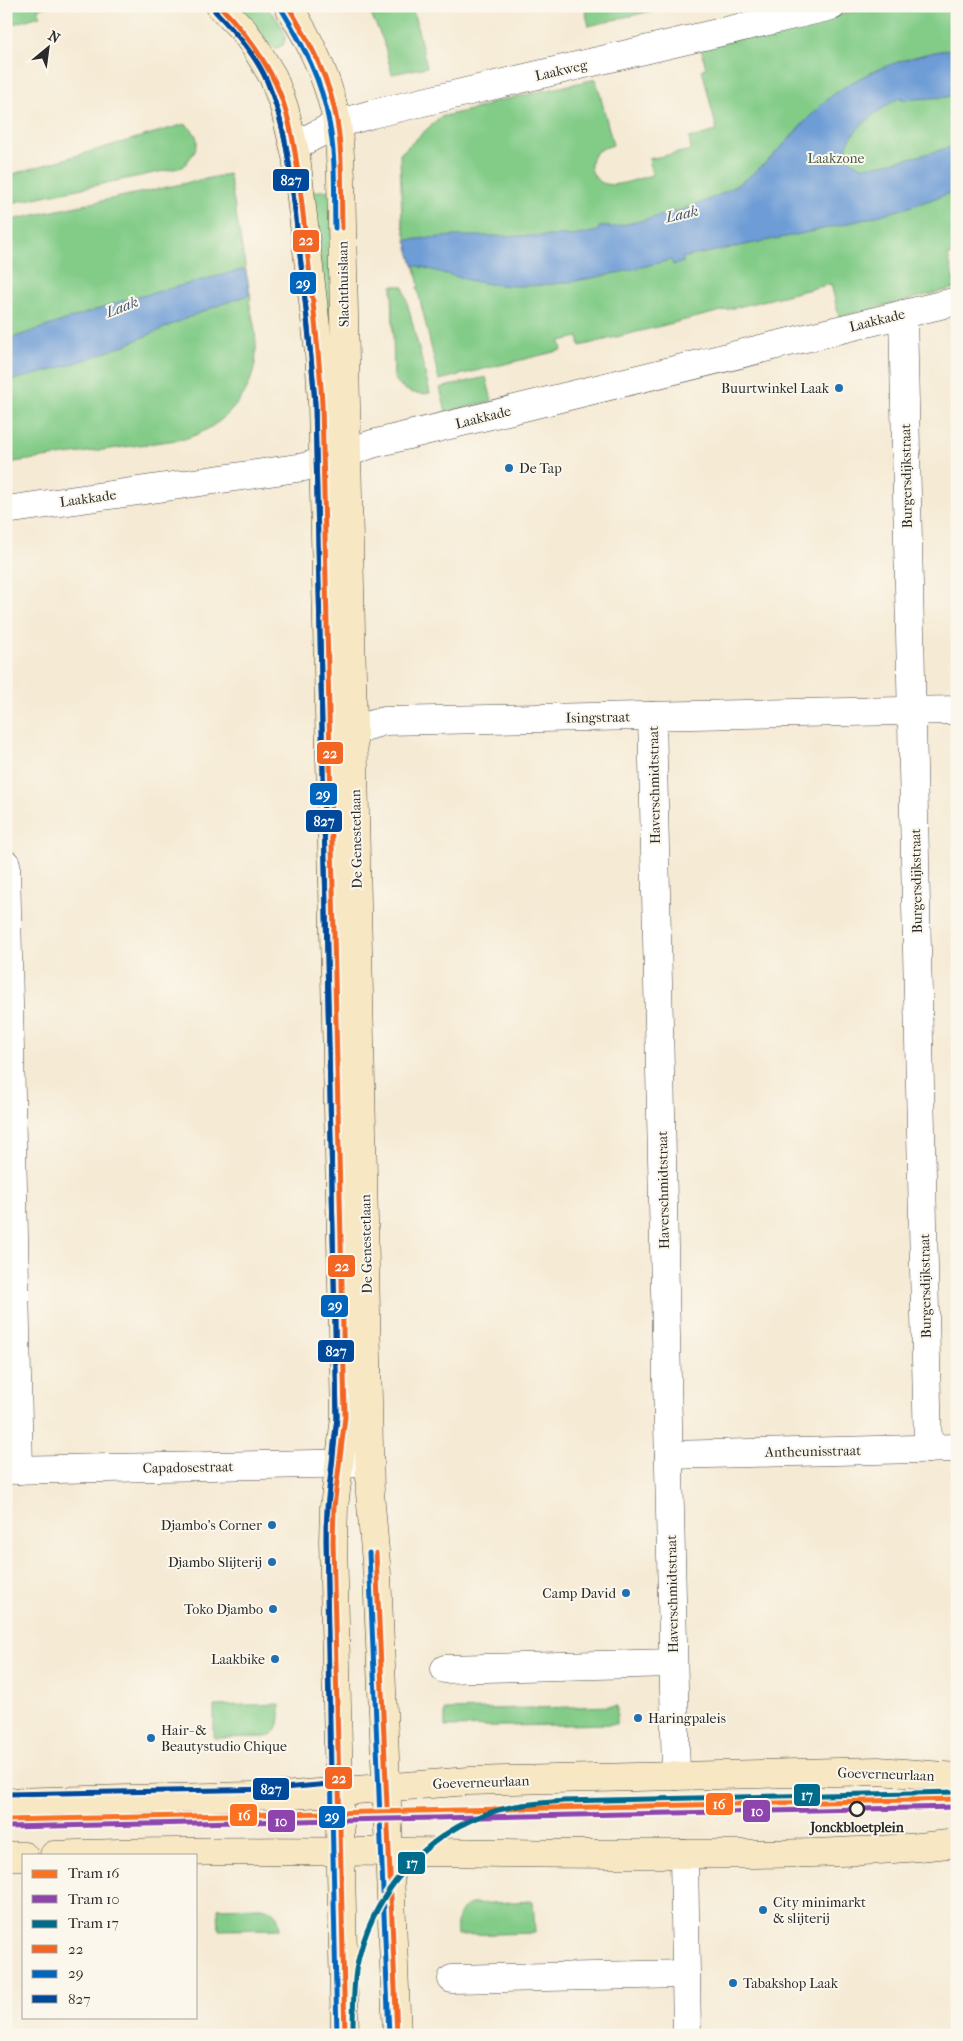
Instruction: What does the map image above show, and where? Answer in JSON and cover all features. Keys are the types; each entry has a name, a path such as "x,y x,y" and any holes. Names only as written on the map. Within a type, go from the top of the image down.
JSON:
{"main road":[{"name":"Slachthuislaan","path":"220,6 244,32 273,77 284,107 294,146 319,353 336,458"},
{"name":"Slachthuislaan","path":"288,6 310,44 330,96 337,124 341,179 344,356 336,458"},
{"name":"De Genestetlaan","path":"336,458 342,730 370,1463 377,1574 397,2035"},
{"name":"De Genestetlaan","path":"342,730 345,1417 333,1541 345,2035"},
{"name":"Goeverneurlaan","path":"6,1802 272,1796 469,1781 878,1771 957,1777"},
{"path":"99,1854 234,1851 684,1854 887,1851 957,1843"},
{"path":"6,1856 22,1856"}],"street":[{"name":"Laakweg","path":"294,146 337,124 372,114 832,6"},
{"name":"Laakkade","path":"6,510 293,469 336,458 379,443 957,301"},
{"name":"Burgersdijkstraat","path":"903,314 928,1448"},
{"name":"Isingstraat","path":"342,730 384,721 957,710"},
{"name":"Haverschmidtstraat","path":"652,716 673,1663"},
{"path":"6,864 13,1470"},
{"name":"Antheunisstraat","path":"669,1455 957,1448"},
{"name":"Capadosestraat","path":"13,1470 370,1463"},
{"path":"445,1669 673,1663 676,1776"},
{"path":"684,1854 687,2035"},
{"path":"452,1979 685,1974"}],"green space":[{"path":"6,6 48,6 38,9 40,16 6,26"},
{"path":"238,6 265,6 281,24 285,34 283,45 275,49 270,46"},
{"path":"367,6 412,6 427,67 392,74 383,40"},
{"path":"584,6 671,6 589,26"},
{"name":"Laakzone","path":"877,6 957,6 957,253 948,256 956,288 839,317 831,284 580,346 578,337 560,341 562,350 439,380 417,287 419,286 415,268 402,221 400,154 440,117 487,106 489,103 596,79 613,145 600,150 594,155 591,165 593,175 601,182 611,185 629,182 652,175 649,159 691,150 689,138 717,131 702,69 706,68 701,48"},
{"path":"185,124 195,135 197,145 192,156 183,167 6,204 6,176"},
{"path":"229,174 251,299 249,300 255,329 256,346 251,378 245,392 236,405 213,426 184,439 6,463 6,221"},
{"path":"331,190 336,380 310,192"},
{"path":"392,286 403,286 430,393 419,394 409,392 394,378"},
{"path":"486,377 492,401 446,412 440,388"},
{"path":"280,1704 279,1724 271,1735 265,1737 214,1738 214,1706"},
{"path":"617,1706 617,1724 445,1727 445,1710"},
{"path":"533,1901 535,1933 457,1935 458,1916 466,1906 471,1904"},
{"path":"262,1907 276,1914 280,1929 219,1930 218,1908"}],"water":[{"name":"Laak","path":"957,48 957,95 902,100 902,97 874,114 864,123 855,132 846,151 852,162 868,166 910,158 957,145 955,191 922,203 854,222 682,258 684,262 673,265 671,260 563,283 520,286 488,284 413,265 406,240 454,236 555,236 558,234 572,236 598,231 599,227 609,225 609,228 690,207 735,186 760,168 821,105 850,83 903,60"},
{"name":"Laak","path":"245,269 250,295 204,311 100,355 53,370 6,381 6,340 122,301"}],"tram line":[{"name":"17","path":"353,2035 356,1970 363,1943 387,1893 423,1851 469,1821 512,1807 563,1801 957,1792"},
{"name":"16","path":"6,1820 957,1799"},
{"name":"10","path":"6,1827 957,1807"}],"transit line":[{"name":"22","path":"220,6 261,57 280,93 286,111 295,151 301,192 322,404 345,1417 334,1507 333,1541 345,2035"},
{"name":"22","path":"288,6 318,62 334,106 340,148 342,228"},
{"name":"29","path":"282,10 311,64 326,107 333,148 335,228"},
{"name":"29","path":"215,11 237,35 257,62 267,81 280,119 294,198 315,404 337,1417 327,1506 326,1541 337,2035"},
{"name":"827","path":"6,1794 272,1789 330,1784 326,1526 337,1417 315,404 294,198 280,119 267,81 257,62 237,35 215,11"},
{"name":"29","path":"369,1553 389,2035"},
{"name":"22","path":"376,1553 397,2035"}],"place":[{"name":"Buurtwinkel Laak","path":"839,388"},
{"name":"De Tap","path":"509,468"},
{"name":"Djambo's Corner","path":"272,1525"},
{"name":"Djambo Slijterij","path":"272,1562"},
{"name":"Camp David","path":"626,1593"},
{"name":"Toko Djambo","path":"273,1609"},
{"name":"Laakbike","path":"275,1659"},
{"name":"Haringpaleis","path":"638,1718"},
{"name":"Hair- & Beautystudio Chique","path":"151,1738"},
{"name":"Jonckbloetplein","path":"857,1809"},
{"name":"City minimarkt & slijterij","path":"763,1910"},
{"name":"Tabakshop Laak","path":"733,1983"}]}
